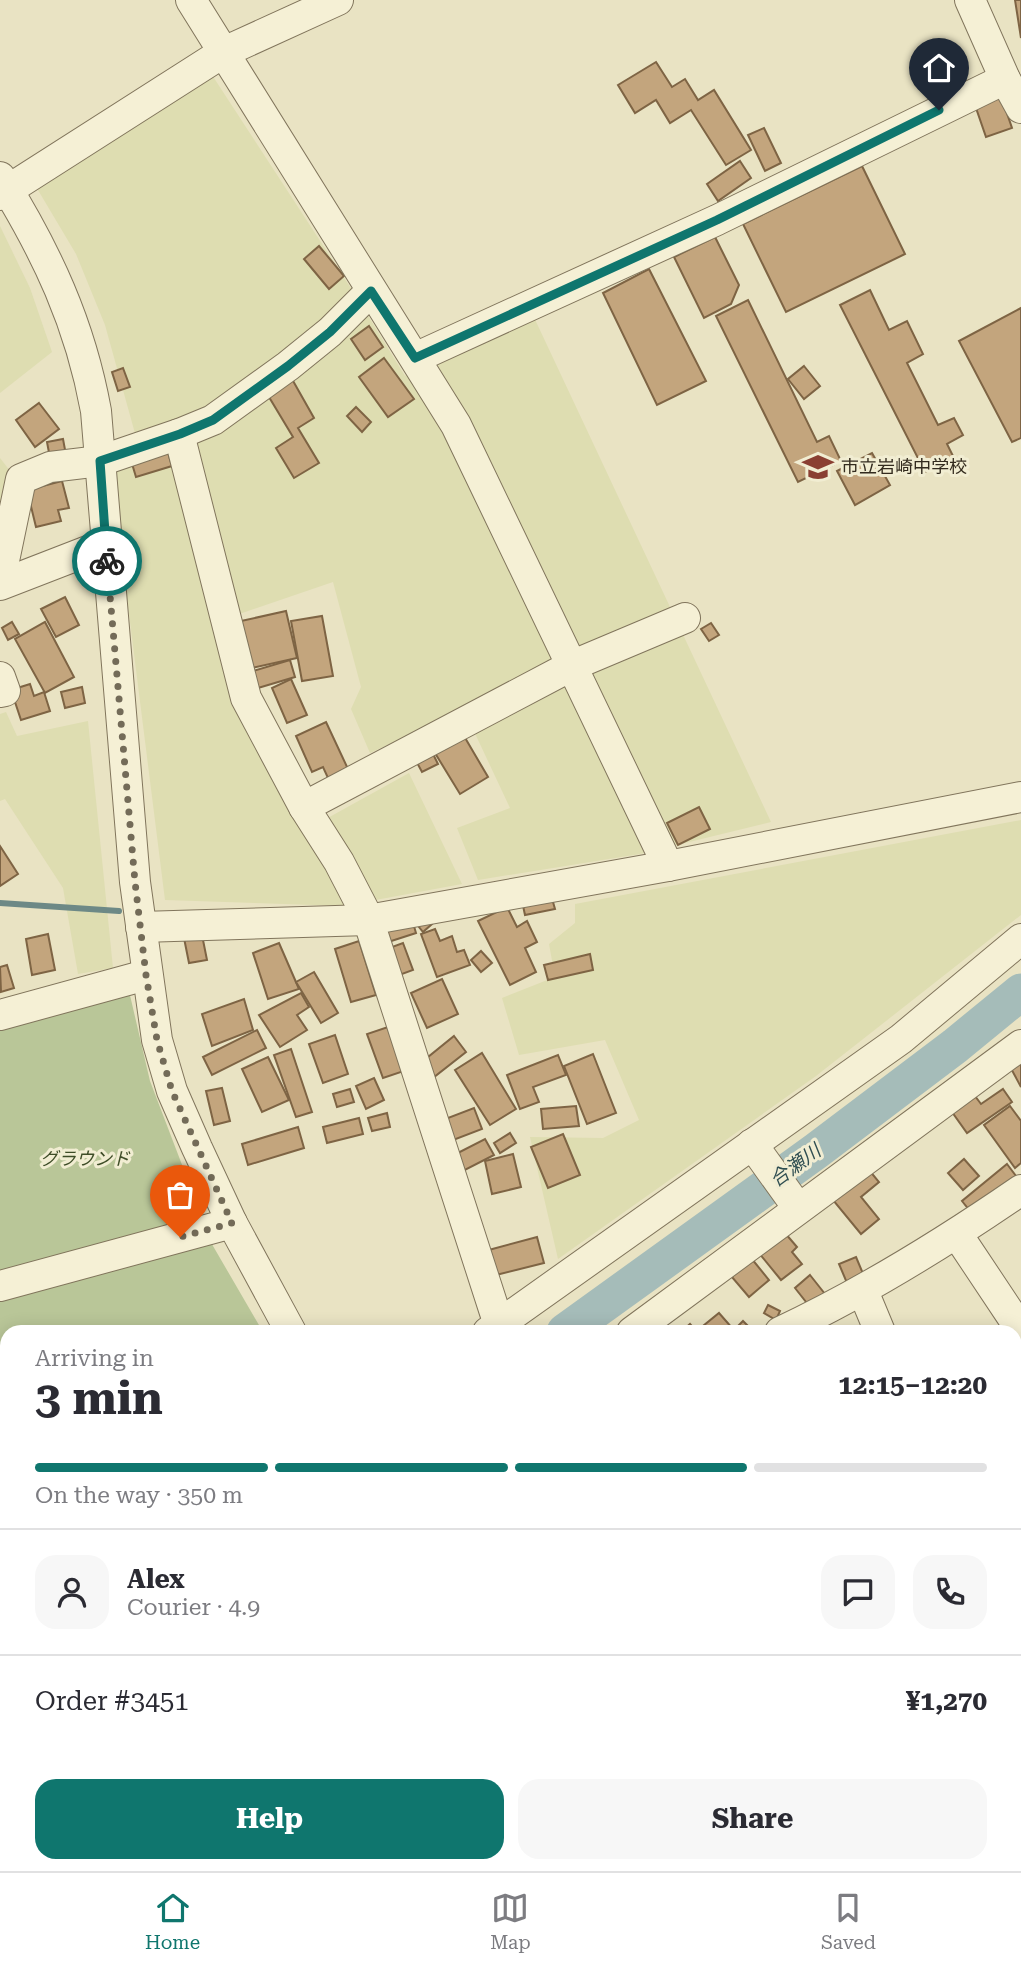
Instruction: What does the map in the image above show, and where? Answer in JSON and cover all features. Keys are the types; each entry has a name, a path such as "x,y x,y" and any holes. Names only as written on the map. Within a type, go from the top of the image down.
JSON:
{"street":[{"path":"191,0 456,425 562,671 668,866"},
{"path":"287,1325 232,1223 172,1091 157,1040 141,927 91,384 76,327 54,275 3,187 224,52 338,0"},
{"path":"970,0 1021,108"},
{"path":"415,358 717,220 1005,79"},
{"path":"0,580 21,479 50,467 100,461 213,420 330,332 371,291"},
{"path":"180,434 246,698 304,807 339,862 368,920 492,1325"},
{"path":"0,585 106,544"},
{"path":"304,807 562,671 685,618"},
{"path":"0,677 5,691 0,692"},
{"path":"141,927 368,920 668,866 1021,797"},
{"path":"497,1325 901,1039 1021,939"},
{"path":"0,1015 146,975"},
{"path":"641,1325 1021,1045"},
{"path":"752,1144 798,1208"},
{"path":"794,1325 863,1290 957,1234 1021,1190"},
{"path":"0,1286 232,1223"},
{"path":"957,1234 1018,1325"},
{"path":"863,1290 877,1325"}],"green space":[{"path":"212,75 405,376 428,360 531,311 771,822 640,854 478,880 457,828 510,808 464,710 370,753 351,709 361,687 333,582 216,622 306,830 409,773 462,884 343,906 165,900 110,463 136,437 105,325 76,254 32,180"},
{"path":"0,226 30,288 52,352 0,393"},
{"path":"0,458 14,476 0,539"},
{"path":"6,712 17,736 88,721 113,968 78,974 63,888 5,799 0,801 0,714"},
{"path":"1021,820 1021,915 816,1076 558,1259 530,1137 603,1138 639,1120 605,1040 519,1055 502,998 555,977 549,944 575,923 575,904"},
{"name":"グラウンド","path":"129,991 150,1081 213,1246 259,1325 0,1325 0,1023"}],"building":[{"path":"1015,0 1021,0 1021,38"},
{"path":"656,62 672,87 685,79 698,100 714,90 751,150 726,165 691,110 670,123 656,100 635,113 618,85"},
{"path":"1001,96 1012,128 986,137 975,105"},
{"path":"764,128 781,163 765,171 748,135"},
{"path":"740,161 751,178 718,201 707,184"},
{"path":"862,166 905,254 786,312 743,224"},
{"path":"715,237 739,285 731,304 704,318 674,257"},
{"path":"319,246 344,276 329,289 304,259"},
{"path":"649,269 706,381 657,405 603,293"},
{"path":"870,290 889,330 907,321 923,354 907,363 938,425 954,418 963,435 947,444 954,458 925,472 840,305"},
{"path":"748,300 817,442 829,436 841,461 798,482 716,316"},
{"path":"1021,308 1021,438 1012,442 959,341"},
{"path":"369,326 383,347 365,360 351,339"},
{"path":"384,358 414,399 388,417 359,377"},
{"path":"804,366 820,386 804,399 788,379"},
{"path":"123,368 130,387 118,391 112,372"},
{"path":"288,372 314,418 298,428 319,463 294,478 276,448 293,437 263,387"},
{"path":"39,403 59,429 35,447 16,420"},
{"path":"356,407 371,422 362,432 347,416"},
{"path":"63,439 66,455 50,458 47,442"},
{"path":"166,446 172,466 136,477 130,457"},
{"path":"872,453 890,485 855,505 837,471"},
{"path":"62,481 69,508 58,510 61,521 36,527 27,490"},
{"path":"65,597 79,625 56,637 41,609"},
{"path":"286,611 297,658 252,668 241,621"},
{"path":"322,616 333,676 302,681 291,621"},
{"path":"12,622 19,634 8,640 2,628"},
{"path":"45,622 74,677 45,693 15,639"},
{"path":"711,623 719,635 709,641 701,629"},
{"path":"290,660 295,677 258,688 253,671"},
{"path":"291,679 307,715 287,723 272,688"},
{"path":"30,684 34,696 44,692 50,711 21,720 11,690"},
{"path":"82,687 85,703 65,708 61,692"},
{"path":"326,722 348,769 328,778 323,767 312,772 296,736"},
{"path":"464,736 488,777 460,794 435,753"},
{"path":"430,748 438,764 422,772 414,757"},
{"path":"699,807 710,829 678,845 667,823"},
{"path":"0,846 18,874 0,886"},
{"path":"551,895 555,909 525,915 522,901"},
{"path":"507,907 517,927 527,921 537,942 525,948 536,972 510,985 478,921"},
{"path":"425,914 432,924 423,932 415,922"},
{"path":"411,916 416,933 379,945 373,927"},
{"path":"435,929 440,941 452,936 457,952 464,950 470,965 437,977 421,934"},
{"path":"201,930 207,960 189,963 183,933"},
{"path":"48,934 55,970 32,975 26,939"},
{"path":"359,941 376,995 351,1002 335,949"},
{"path":"279,943 299,989 268,999 253,953"},
{"path":"403,943 413,970 391,978 381,951"},
{"path":"481,951 492,963 481,972 471,960"},
{"path":"590,954 593,970 548,980 544,965"},
{"path":"7,965 14,988 1,992 0,967"},
{"path":"314,972 338,1013 321,1023 296,982"},
{"path":"442,979 458,1014 427,1028 411,993"},
{"path":"301,993 309,1007 297,1015 307,1030 280,1047 259,1015"},
{"path":"244,999 253,1030 212,1046 202,1014"},
{"path":"391,1026 407,1070 383,1078 367,1034"},
{"path":"257,1030 266,1048 212,1075 203,1057"},
{"path":"335,1035 348,1074 323,1083 309,1044"},
{"path":"454,1036 466,1052 429,1081 417,1066"},
{"path":"291,1049 312,1112 296,1117 274,1055"},
{"path":"482,1053 516,1109 490,1125 455,1070"},
{"path":"593,1054 616,1113 587,1124 564,1066"},
{"path":"558,1055 566,1075 533,1087 539,1102 520,1109 507,1075"},
{"path":"1021,1056 1021,1087 1008,1063"},
{"path":"268,1057 289,1100 262,1112 242,1069"},
{"path":"374,1078 384,1100 366,1109 356,1086"},
{"path":"222,1088 230,1121 214,1125 206,1091"},
{"path":"350,1089 354,1102 337,1107 333,1094"},
{"path":"1003,1089 1012,1102 967,1133 952,1112 975,1096 981,1104"},
{"path":"576,1106 579,1126 543,1129 541,1109"},
{"path":"1010,1106 1021,1121 1021,1163 1015,1168 984,1125"},
{"path":"474,1108 482,1129 448,1142 440,1121"},
{"path":"387,1113 390,1127 372,1131 368,1118"},
{"path":"359,1118 363,1134 327,1143 323,1127"},
{"path":"298,1127 304,1148 248,1165 242,1144"},
{"path":"510,1133 516,1143 500,1153 494,1143"},
{"path":"563,1134 580,1175 548,1188 531,1147"},
{"path":"485,1139 494,1155 457,1174 448,1158"},
{"path":"513,1154 521,1187 492,1194 485,1161"},
{"path":"964,1159 979,1176 963,1190 948,1173"},
{"path":"864,1164 879,1182 861,1197 879,1219 861,1234 828,1194"},
{"path":"1007,1164 1019,1180 974,1216 962,1201"},
{"path":"779,1226 797,1247 792,1252 802,1264 781,1280 754,1247"},
{"path":"537,1237 544,1263 492,1276 485,1251"},
{"path":"747,1253 769,1280 749,1297 726,1270"},
{"path":"856,1257 864,1276 847,1283 839,1264"},
{"path":"810,1275 829,1299 814,1312 795,1288"},
{"path":"768,1305 780,1311 776,1320 764,1313"},
{"path":"719,1313 730,1325 704,1325"}],"waterway":[{"path":"0,903 119,911"},
{"name":"合瀬川","path":"575,1325 816,1151 955,1046 1021,992"}],"way so far":[{"path":"107,561 135,882 157,1040 172,1091 232,1223 180,1237"}],"place":[{"name":"市立岩崎中学校","path":"818,467"}],"route":[{"path":"107,561 100,461 148,446 213,420 330,332 371,291 415,358 717,220 939,110"}]}
